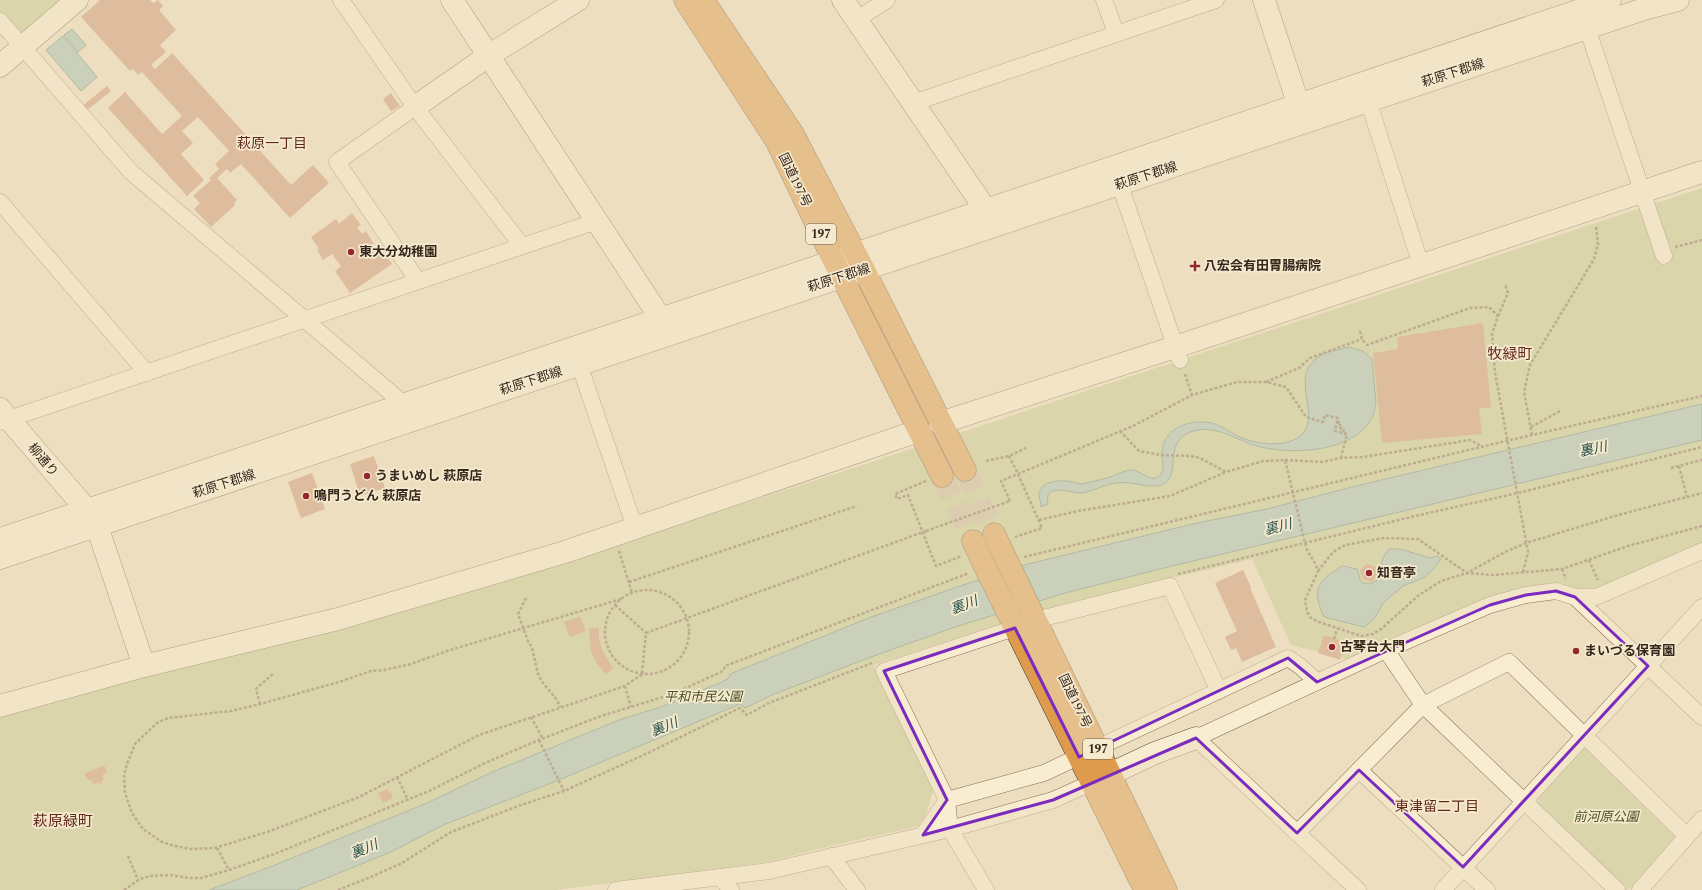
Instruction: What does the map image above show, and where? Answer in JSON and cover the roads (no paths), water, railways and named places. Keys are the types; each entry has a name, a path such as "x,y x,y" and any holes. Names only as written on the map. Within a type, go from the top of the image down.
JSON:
{"highway":[{"name":"国道197号","path":"694,2 793,134 964,470"},
{"name":"国道197号","path":"694,2 777,142 918,431 936,478"},
{"name":"国道197号","path":"1002,536 1014,561 1033,614 1088,752"},
{"name":"国道197号","path":"974,541 981,571 1012,621 1088,752 1101,778 1166,890"},
{"name":"国道197号","path":"1101,778 1145,890"}],"street":[{"path":"0,66 77,0"},
{"path":"341,0 414,107 522,246"},
{"path":"452,0 597,221 664,327"},
{"path":"418,281 337,162 488,56 578,0"},
{"path":"843,0 986,210"},
{"path":"856,20 887,0"},
{"path":"1104,0 1116,33"},
{"path":"913,103 1216,0"},
{"path":"1264,0 1302,114"},
{"name":"萩原下郡線","path":"1584,19 1610,0"},
{"name":"萩原下郡線","path":"0,558 92,518 1584,19 1678,0"},
{"path":"1584,19 1642,192 1667,252"},
{"path":"0,21 131,172 305,319 408,413"},
{"path":"1365,92 1421,264"},
{"path":"940,423 1178,353 1421,264 1702,172"},
{"path":"1117,176 1178,353"},
{"name":"萩原下郡線","path":"859,262 986,210 1117,176"},
{"path":"0,202 147,373"},
{"path":"3,417 147,373 597,221"},
{"path":"576,356 635,528"},
{"name":"柳通り","path":"3,417 92,518"},
{"path":"0,706 144,666 338,619 565,552 918,431"},
{"path":"92,518 144,666"},
{"name":"萩原下郡線","path":"0,539 92,518"},
{"path":"616,890 769,871 950,829 1053,800 1156,754 1196,738 1386,650 1490,605 1526,595 1556,591 1575,597 1596,597 1702,551"},
{"path":"1033,614 1170,586 1219,690"},
{"path":"1575,597 1702,717"},
{"path":"1443,890 1702,607"},
{"path":"986,890 950,829 947,800 884,671 1012,621"},
{"path":"1386,650 1423,705 1617,890"},
{"path":"923,835 947,800 1044,773 1288,658 1301,667 1317,682"},
{"path":"1297,833 1423,705 1509,662 1687,836"},
{"path":"1196,738 1358,890"},
{"path":"1359,770 1487,890"},
{"path":"1640,890 1702,819"},
{"path":"831,856 857,890"},
{"path":"720,877 731,890"}],"water":[{"path":"72,29 86,45 78,52 64,35"},
{"path":"63,36 97,77 81,91 46,50"},
{"path":"1349,347 1363,351 1372,359 1376,404 1371,420 1361,432 1347,441 1312,450 1276,450 1253,445 1214,430 1198,430 1185,434 1178,441 1170,477 1165,483 1151,486 1117,483 1082,493 1059,490 1050,493 1048,497 1048,504 1041,507 1039,494 1041,489 1050,482 1070,481 1081,484 1107,478 1130,470 1152,478 1158,477 1163,469 1162,454 1165,440 1169,434 1180,426 1194,422 1212,423 1240,437 1261,443 1285,443 1299,437 1306,429 1309,420 1305,387 1309,366 1322,355"},
{"name":"裏川","path":"1702,404 1702,440 1172,566 1065,593 955,627 871,657 772,695 745,708 740,704 554,782 443,825 391,852 297,890 209,890 275,865 427,803 490,773 619,720 661,707 722,682 729,678 730,674 871,617 963,585 1028,564 1197,523 1267,509 1356,486"},
{"path":"1389,549 1400,549 1430,558 1437,556 1441,559 1433,570 1423,578 1403,586 1383,603 1375,618 1364,627 1324,617 1318,599 1319,587 1322,581 1342,566 1357,569 1361,582 1369,584 1378,580 1383,557"}],"tunnel":[{"path":"965,470 994,534"},
{"path":"942,476 973,541"}],"place":[{"name":"東大分幼稚園","path":"351,252"},
{"name":"八宏会有田胃腸病院","path":"1195,266"},
{"name":"うまいめし 萩原店","path":"367,476"},
{"name":"鳴門うどん 萩原店","path":"306,496"},
{"name":"知音亭","path":"1369,573"},
{"name":"古琴台大門","path":"1332,647"},
{"name":"まいづる保育園","path":"1576,651"}],"district":[{"name":"萩原一丁目","path":"272,143"},
{"name":"牧緑町","path":"1510,354"},
{"name":"東津留二丁目","path":"1437,806"},
{"name":"萩原緑町","path":"63,821"}],"park label":[{"name":"平和市民公園","path":"703,697"},
{"name":"前河原公園","path":"1606,817"}]}
